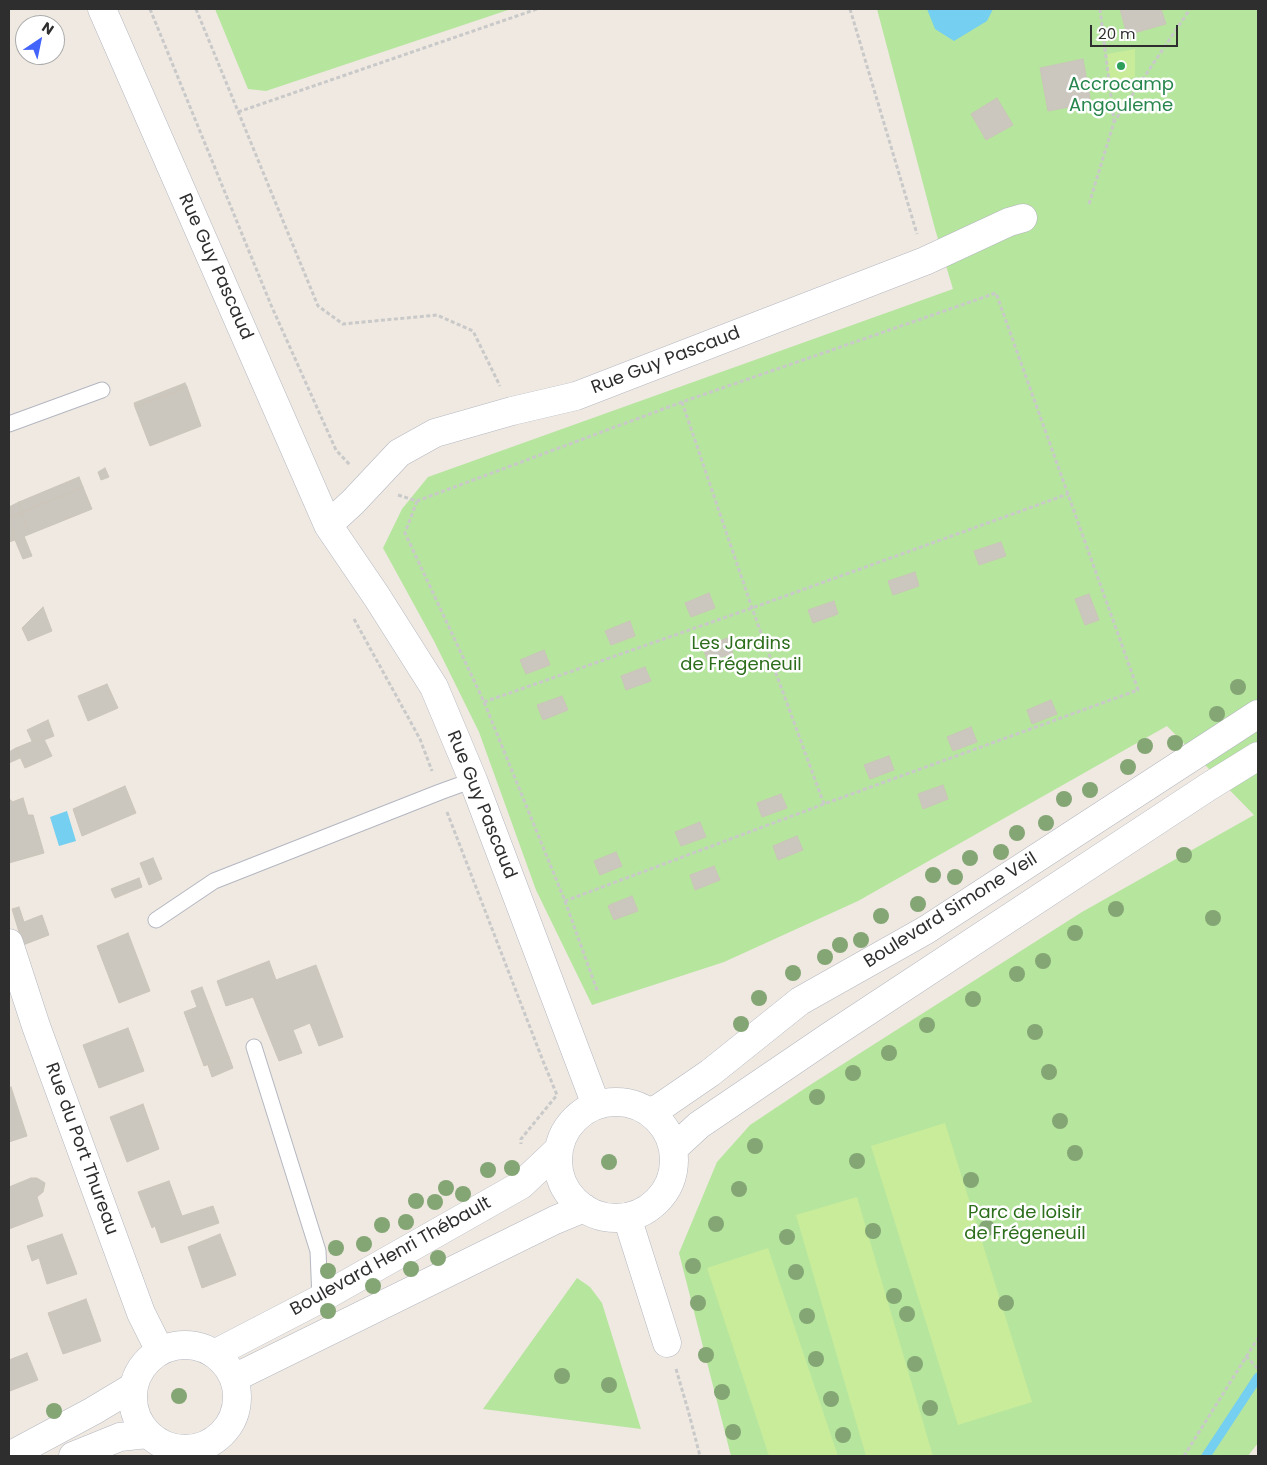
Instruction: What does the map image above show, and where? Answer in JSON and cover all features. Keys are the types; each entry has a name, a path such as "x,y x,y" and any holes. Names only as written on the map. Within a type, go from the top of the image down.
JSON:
{"main road":[{"name":"Rue Guy Pascaud","path":"102,9 328,525 434,687 473,780 596,1105"},
{"name":"Rue Guy Pascaud","path":"328,525 353,502 399,453 435,433 512,411 576,396 925,261 1009,222 1024,218"},
{"name":"Boulevard Simone Veil","path":"649,1112 659,1108 703,1078 800,1001 926,930 1258,714"},
{"name":"Boulevard Simone Veil","path":"673,1149 699,1125 773,1075 1208,787 1258,756"},
{"name":"Rue du Port Thureau","path":"9,943 36,1026 141,1314 160,1351"},
{"path":"614,1102 632,1104 649,1112 660,1122 668,1135 673,1149 674,1167 669,1185 658,1200 644,1211 627,1217 612,1218 597,1215 584,1208 571,1197 562,1182 558,1166 558,1148 566,1130 579,1115 596,1105 614,1102"},
{"name":"Boulevard Henri Thébault","path":"214,1354 320,1298 520,1185 558,1148"},
{"name":"Boulevard Henri Thébault","path":"234,1378 555,1220 584,1208"},
{"path":"627,1217 667,1342"},
{"path":"188,1345 202,1348 214,1354 226,1365 234,1378 237,1393 236,1408 231,1422 222,1435 197,1452 162,1444 147,1434 138,1420 133,1404 133,1387 139,1372 148,1360 160,1351 174,1346 188,1345"},
{"path":"9,1456 94,1411 133,1387"},
{"path":"73,1456 120,1437 147,1434"}],"lane":[{"path":"9,424 102,390"},
{"path":"156,920 214,881 473,780"},
{"path":"254,1047 318,1251 320,1298"}],"path":[{"path":"150,9 271,305 336,450 369,485 417,501 682,402 996,293 1138,690 824,804 566,901"},
{"path":"196,9 318,306 343,324 437,315 472,331 512,411"},
{"path":"238,112 537,9"},
{"path":"850,9 925,261"},
{"path":"1100,9 1114,122"},
{"path":"1089,204 1114,122 1190,9"},
{"path":"682,402 752,608 824,804"},
{"path":"484,702 1068,494"},
{"path":"417,501 405,533 484,702 566,901 598,993"},
{"path":"350,611 420,739 557,1095 520,1139 520,1185"},
{"path":"1184,1456 1258,1338"},
{"path":"667,1342 700,1456"},
{"path":"1246,1356 1257,1367"}],"green space":[{"path":"215,9 511,9 266,91 248,89"},
{"path":"877,9 1258,9 1258,1443 1248,1456 731,1456 679,1253 717,1162 750,1125 1082,912 1254,815 1167,726 858,901 724,962 592,1005 536,890 479,732 434,641 383,548 402,509 428,477 953,289 935,229"},
{"name":"Accrocamp Angouleme","path":"1135,49 1135,77 1109,82 1107,54"},
{"path":"945,1123 1032,1402 958,1425 871,1146"},
{"path":"857,1197 933,1456 866,1456 796,1215"},
{"path":"768,1248 838,1456 769,1456 707,1268"},
{"path":"577,1278 590,1287 602,1303 641,1429 483,1409"}],"water":[{"path":"927,9 993,9 987,21 954,41 935,29"},
{"path":"67,811 76,841 59,846 50,817"}],"building":[{"path":"1120,9 1161,9 1166,24 1127,35"},
{"path":"1083,59 1091,103 1048,111 1040,68"},
{"path":"997,98 1013,125 986,140 971,114"},
{"path":"185,383 187,387 135,407 134,403"},
{"path":"187,387 201,426 150,446 135,407"},
{"path":"105,468 109,477 101,480 98,472"},
{"path":"79,477 83,487 22,512 19,502"},
{"path":"83,487 92,509 30,534 22,512"},
{"path":"19,502 22,512 9,518 9,507"},
{"path":"22,512 30,534 15,540 9,518"},
{"path":"9,521 15,540 9,542"},
{"path":"24,536 32,556 23,559 15,540"},
{"path":"1001,542 1006,556 979,565 974,551"},
{"path":"915,572 919,586 893,595 888,581"},
{"path":"709,593 715,608 691,617 685,603"},
{"path":"1089,594 1099,620 1085,625 1075,599"},
{"path":"834,601 838,614 813,623 808,610"},
{"path":"43,607 52,631 28,641 22,628"},
{"path":"630,621 635,636 611,645 605,631"},
{"path":"727,638 733,653 708,662 703,648"},
{"path":"544,650 550,665 526,674 520,660"},
{"path":"645,667 651,681 626,690 621,676"},
{"path":"107,684 118,708 88,721 78,696"},
{"path":"562,696 568,710 543,720 537,705"},
{"path":"1051,700 1057,714 1032,724 1027,710"},
{"path":"48,720 54,736 44,740 43,737 32,741 27,730"},
{"path":"971,727 977,742 953,751 947,737"},
{"path":"43,737 52,756 25,768 16,748"},
{"path":"16,748 20,758 9,763 9,752"},
{"path":"889,756 894,770 870,779 864,765"},
{"path":"943,785 948,799 923,809 918,794"},
{"path":"125,786 136,813 82,836 73,809"},
{"path":"781,794 787,808 762,817 757,803"},
{"path":"23,798 28,815 33,815 44,853 9,863 9,800 12,802"},
{"path":"700,822 706,837 681,846 675,832"},
{"path":"797,836 803,850 778,860 773,846"},
{"path":"616,852 622,866 600,875 594,861"},
{"path":"153,858 162,879 149,885 140,863"},
{"path":"714,866 720,880 695,890 690,875"},
{"path":"139,878 142,887 115,898 111,889"},
{"path":"632,896 638,911 619,918 612,904"},
{"path":"612,904 619,918 614,920 608,906"},
{"path":"19,907 24,922 42,915 49,935 23,945 12,909"},
{"path":"128,933 150,991 119,1003 97,946"},
{"path":"269,961 276,980 316,965 343,1037 319,1046 310,1023 293,1030 302,1053 279,1061 253,997 226,1006 217,981"},
{"path":"202,987 229,1057 204,1066 184,1012 197,1007 191,991"},
{"path":"128,1028 144,1071 99,1088 83,1045"},
{"path":"229,1057 233,1068 212,1077 208,1065"},
{"path":"11,1087 27,1136 9,1142 9,1088"},
{"path":"143,1104 159,1149 127,1162 110,1117"},
{"path":"31,1178 37,1178 45,1183 43,1192 37,1197 43,1216 9,1229 9,1187"},
{"path":"169,1181 182,1216 213,1206 219,1223 161,1243 155,1226 152,1228 138,1192"},
{"path":"62,1234 77,1274 47,1284 39,1258 32,1261 27,1246"},
{"path":"220,1234 236,1275 202,1288 188,1247"},
{"path":"86,1299 101,1341 63,1354 48,1313"},
{"path":"27,1353 38,1380 10,1391 9,1360"}],"waterway":[{"path":"1206,1456 1258,1377"}],"place":[{"name":"Accrocamp Angouleme","path":"1121,66"}],"park label":[{"name":"Les Jardins de Frégeneuil","path":"741,654"},
{"name":"Parc de loisir de Frégeneuil","path":"1025,1223"}]}
